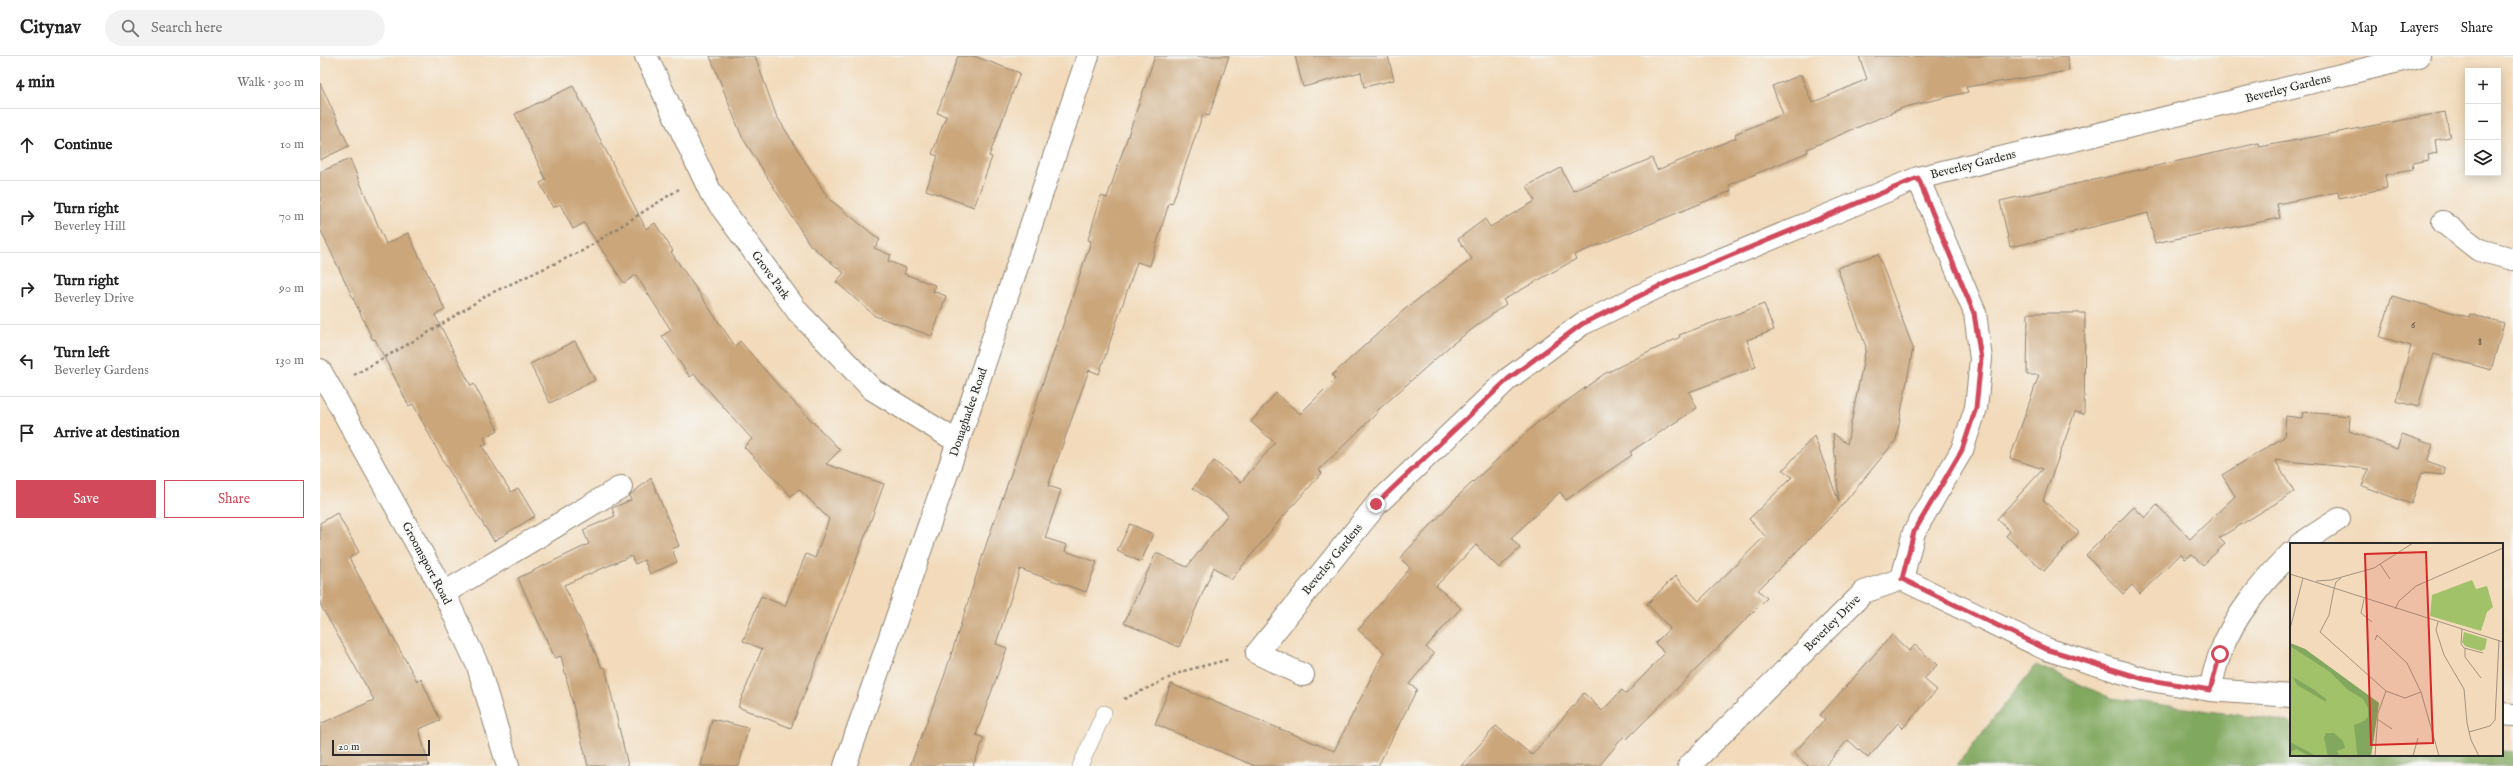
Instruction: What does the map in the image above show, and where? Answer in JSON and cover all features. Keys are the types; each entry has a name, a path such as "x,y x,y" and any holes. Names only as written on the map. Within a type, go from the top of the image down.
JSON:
{"street":[{"name":"Grove Park","path":"646,56 711,193 798,312 872,389 958,442"},
{"name":"Donaghadee Road","path":"845,766 958,442 1088,56"},
{"name":"Beverley Gardens","path":"1257,653 1376,504 1508,379 1582,324 1674,279 1918,178 2419,56"},
{"path":"1918,178 1974,313 1981,359 1976,408 1962,450 1914,532 1902,579 2046,649 2144,679 2210,690 2290,696"},
{"path":"2444,222 2479,250 2513,259"},
{"name":"Groomsport Road","path":"324,379 444,593 478,666 508,766"},
{"path":"444,593 621,486"},
{"path":"2302,543 2338,519"},
{"path":"2210,690 2220,654 2232,628 2269,576 2290,554"},
{"name":"Beverley Drive","path":"1689,766 1864,592 1902,579"},
{"path":"1257,653 1303,675"},
{"path":"2503,714 2513,715"}],"lane":[{"path":"1080,766 1104,713"}],"path":[{"path":"324,379 432,331 489,294 582,251 702,174"},
{"path":"1104,713 1124,699 1184,671 1257,653"}],"green space":[{"path":"2036,665 2111,698 2290,722 2290,756 2503,756 2503,751 2513,752 2513,766 1956,766"}],"building":[{"path":"710,56 755,56 776,115 828,198 880,240 874,248 891,255 888,261 906,268 904,274 935,285 933,291 946,296 932,336 875,316 836,282 844,273 810,245 742,137"},
{"path":"958,56 974,56 1020,73 989,156 992,157 974,207 926,190 938,156 932,154 946,116 937,113"},
{"path":"1155,56 1229,56 1209,116 1203,114 1172,204 1169,203 1150,266 1137,262 1099,374 1089,370 1048,486 1061,490 1045,538 1067,545 1065,551 1097,562 1086,592 1020,569 996,644 1007,648 976,735 984,738 973,766 910,766 944,677 987,542 1060,334 1091,241 1088,240 1101,196 1107,198"},
{"path":"1295,56 1388,56 1394,80 1364,87 1361,72 1303,87"},
{"path":"1859,56 2068,56 2069,71 1966,87 1968,92 1905,107 1807,149 1808,152 1729,185 1731,191 1574,255 1576,259 1503,300 1506,304 1451,345 1377,411 1378,412 1319,470 1322,473 1280,520 1231,580 1214,567 1179,647 1124,623 1156,553 1187,567 1228,514 1193,488 1214,461 1241,482 1275,443 1251,422 1276,393 1300,414 1335,379 1332,375 1405,309 1472,259 1458,239 1485,219 1490,227 1535,201 1527,186 1561,168 1573,191 1652,158 1657,170 1736,138 1735,134 1783,114 1772,86 1801,75 1812,103 1867,79"},
{"path":"320,83 349,146 320,160"},
{"path":"573,86 646,229 655,223 673,251 671,252 735,346 740,341 783,391 840,450 826,464 884,484 852,572 791,728 738,707 762,649 743,641 761,596 785,606 806,554 815,558 829,519 799,489 791,496 744,447 752,439 694,374 690,377 662,336 671,330 636,275 624,283 584,223 573,229 560,204 553,208 540,183 546,180 515,114"},
{"path":"2445,112 2450,137 2435,140 2437,153 2428,155 2429,160 2412,163 2413,170 2385,175 2387,188 2339,198 2338,192 2277,204 2280,218 2155,243 2148,213 2073,233 2010,247 2000,201 2259,143 2260,147"},
{"path":"350,159 386,244 408,233 445,310 435,315 471,386 474,384 498,430 484,438 487,444 482,446 511,492 518,488 535,516 494,541 446,466 413,404 409,406 375,339 373,340 320,229 320,172"},
{"path":"1878,254 1913,348 1896,440 1839,509 1758,590 1767,598 1627,739 1624,736 1599,766 1461,766 1496,726 1532,755 1584,693 1602,711 1622,690 1626,694 1665,653 1655,643 1670,628 1647,604 1675,576 1699,601 1765,536 1749,519 1792,477 1783,470 1814,436 1839,502 1833,433 1847,444 1866,347 1837,268"},
{"path":"2392,296 2469,317 2470,314 2504,323 2491,370 2434,354 2418,407 2396,401 2411,346 2380,337"},
{"path":"1764,304 1774,330 1747,340 1756,367 1689,392 1697,408 1630,452 1632,455 1566,500 1560,492 1511,538 1520,548 1499,568 1476,545 1436,586 1461,608 1426,647 1434,654 1409,684 1417,689 1378,766 1255,766 1155,724 1171,684 1334,751 1384,652 1358,630 1410,568 1400,558 1461,493 1537,423 1604,374 1680,337 1679,335"},
{"path":"2028,313 2085,313 2084,414 2075,412 2043,500 2079,532 2044,571 2006,536 2010,531 1997,519 2043,469 2010,458 2039,375 2027,375"},
{"path":"575,341 595,380 550,403 530,364"},
{"path":"2303,412 2350,416 2349,431 2397,449 2402,434 2433,445 2427,461 2445,468 2444,475 2422,473 2411,504 2362,486 2369,469 2275,460 2294,492 2219,538 2225,544 2203,565 2192,555 2185,559 2181,554 2140,594 2132,585 2123,594 2086,555 2134,507 2145,518 2157,505 2190,539 2235,496 2222,475 2284,437 2286,416 2302,418"},
{"path":"651,478 679,546 672,549 677,562 650,574 644,560 635,564 631,556 564,585 602,668 605,667 628,766 588,766 561,656 555,658 518,578 589,544 583,530 615,516 612,508 631,500 629,496"},
{"path":"337,513 359,552 349,558 417,681 421,679 440,720 419,729 429,766 320,766 320,724 374,700 320,604 320,523"},
{"path":"1130,524 1153,534 1141,562 1117,551"},
{"path":"1892,635 1909,651 1915,645 1937,665 1924,679 1937,690 1903,728 1898,723 1868,758 1848,740 1825,766 1808,766 1794,753 1825,719 1820,715"},
{"path":"712,719 748,728 739,766 701,766"}],"route":[{"path":"1376,504 1508,379 1582,324 1674,279 1918,178 1954,261 1974,313 1981,359 1976,408 1962,450 1932,504 1914,532 1902,579 2046,649 2144,679 2210,690 2220,654"}]}
